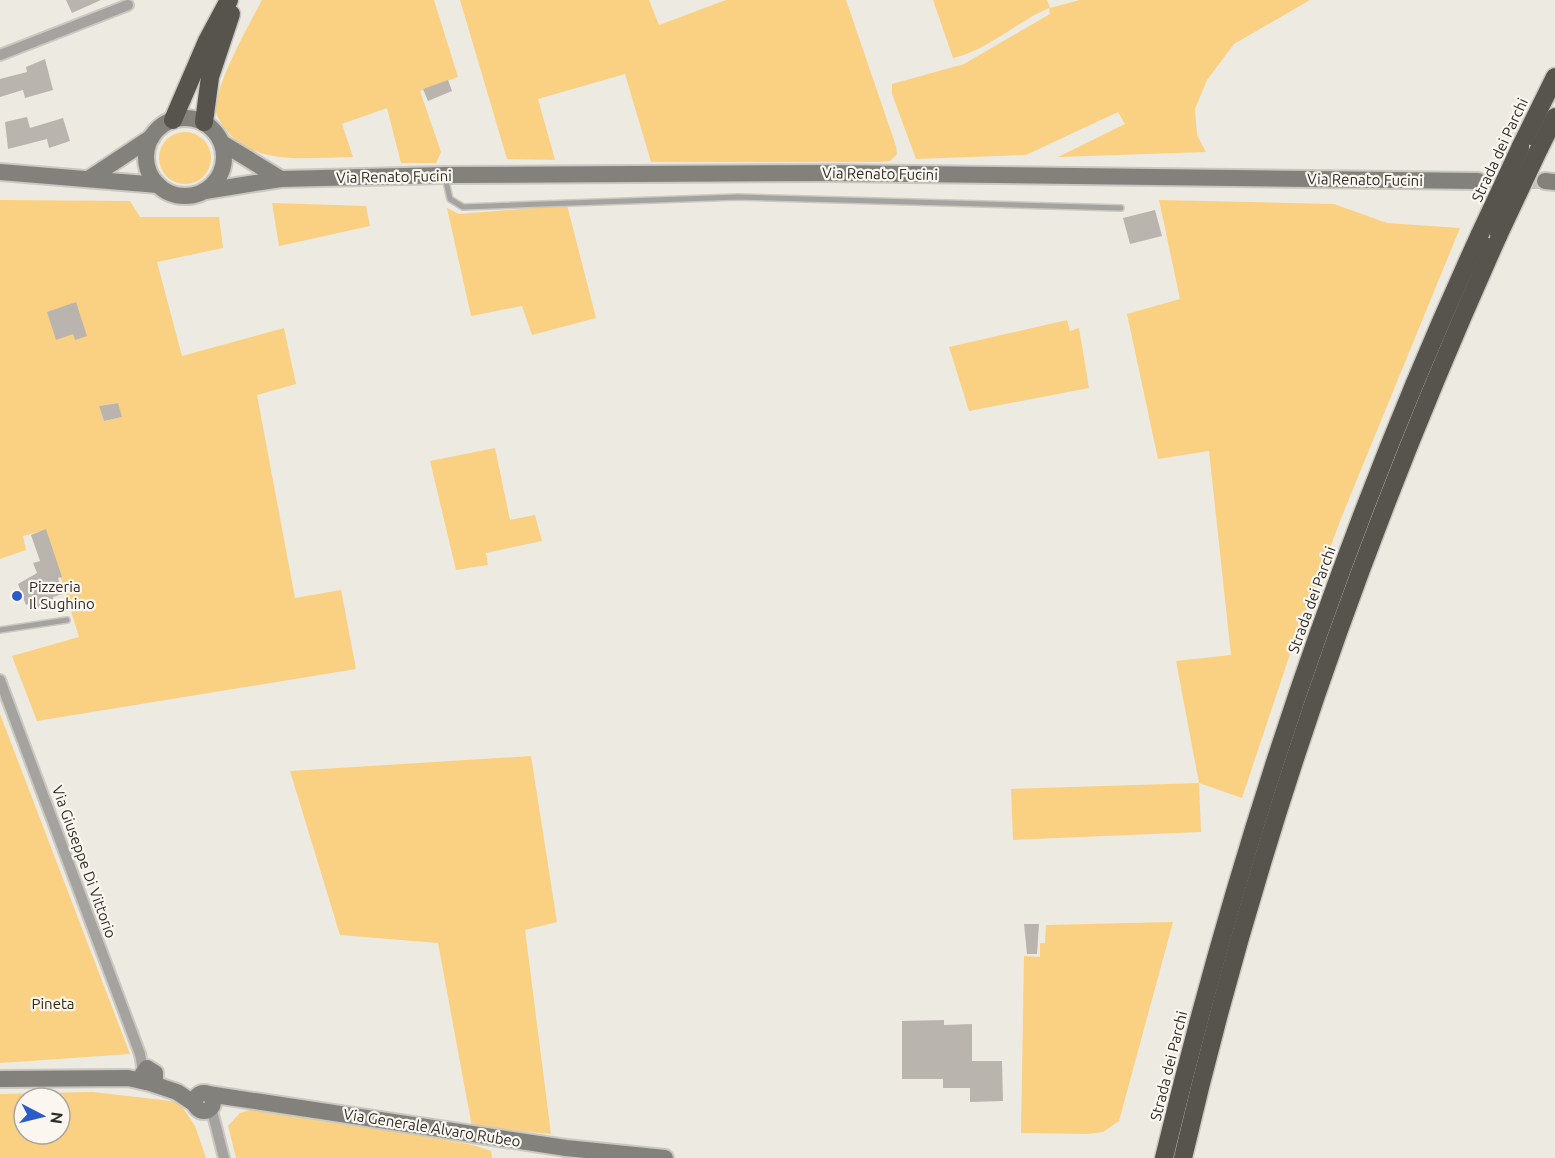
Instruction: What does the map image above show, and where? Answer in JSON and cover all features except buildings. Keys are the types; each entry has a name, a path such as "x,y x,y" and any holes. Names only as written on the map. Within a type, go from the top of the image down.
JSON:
{"highway":[{"path":"173,120 227,3"},
{"path":"204,122 210,77 227,3"},
{"name":"Strada dei Parchi","path":"1166,1150 1232,902 1306,668 1392,439 1480,234 1555,77"},
{"path":"1185,1150 1248,910 1313,704 1406,453 1499,234 1555,117"}],"street":[{"path":"0,55 128,5"},
{"path":"0,172 158,185 180,196 205,191 220,176 225,154 218,135 204,122 194,119 173,120 90,178"},
{"path":"152,136 147,148 146,162 150,175 158,185"},
{"path":"222,143 281,179"},
{"name":"Via Renato Fucini","path":"205,191 281,179 445,175 829,173 1478,181"},
{"name":"Via Giuseppe Di Vittorio","path":"0,681 145,1073"},
{"path":"0,1079 145,1073 180,1087 204,1102 224,1158"},
{"name":"Via Generale Alvaro Rubeo","path":"204,1102 236,1098 566,1148 665,1158"}],"lane":[{"path":"445,175 450,198 463,207 595,201 798,197 1121,208"},
{"path":"0,630 67,620"}],"green space":[{"path":"262,0 434,0 458,77 420,91 441,152 436,163 401,163 387,108 342,124 353,157 285,158 268,155 239,142 227,131 216,111 217,100 234,55"},
{"path":"460,0 649,0 659,25 726,0 846,0 897,154 890,161 881,162 651,162 625,74 538,99 555,160 507,159"},
{"path":"933,0 1047,0 1050,8 1080,0 1310,0 1234,44 1207,80 1195,109 1197,135 1206,152 1058,157 1125,124 1118,112 1026,155 916,159 892,94 892,84 964,64 1050,14 1049,8 978,49 953,58"},
{"path":"180,132 190,132 200,136 207,143 211,158 207,173 200,180 190,184 180,184 170,180 163,173 159,163 159,153 163,143 170,136"},
{"path":"0,200 130,201 140,217 219,217 223,248 157,262 182,356 284,328 296,384 257,395 295,598 341,590 356,669 37,721 12,656 79,637 46,530 23,536 26,550 0,559","holes":["117,403 122,417 104,421 99,406"]},
{"path":"1159,200 1334,204 1387,223 1460,228 1342,516 1288,660 1242,798 1199,783 1176,661 1231,655 1209,451 1158,459 1127,314 1180,299"},
{"path":"272,203 366,206 370,226 279,246"},
{"path":"567,205 596,318 532,335 522,306 471,316 447,208 459,214"},
{"path":"1067,320 1070,331 1079,328 1089,388 969,411 949,347"},
{"path":"495,448 510,520 535,515 542,541 486,553 488,565 456,570 430,461"},
{"name":"Pineta","path":"0,714 130,1054 0,1063"},
{"path":"531,756 557,922 525,930 551,1134 472,1127 438,943 340,935 290,771"},
{"path":"1199,783 1201,832 1013,840 1011,789"},
{"path":"1173,922 1119,1121 1103,1132 1087,1134 1021,1133 1024,956 1040,957 1040,943 1045,943 1046,925"},
{"path":"72,1092 93,1092 179,1102 195,1126 206,1158 0,1158 0,1094 12,1094 12,1146 72,1146"},
{"path":"259,1107 473,1145 491,1151 492,1158 236,1158 228,1126 240,1113"}],"tunnel":[{"path":"1478,181 1545,181"}],"place":[{"name":"Pizzeria Il Sughino","path":"17,596"}]}
